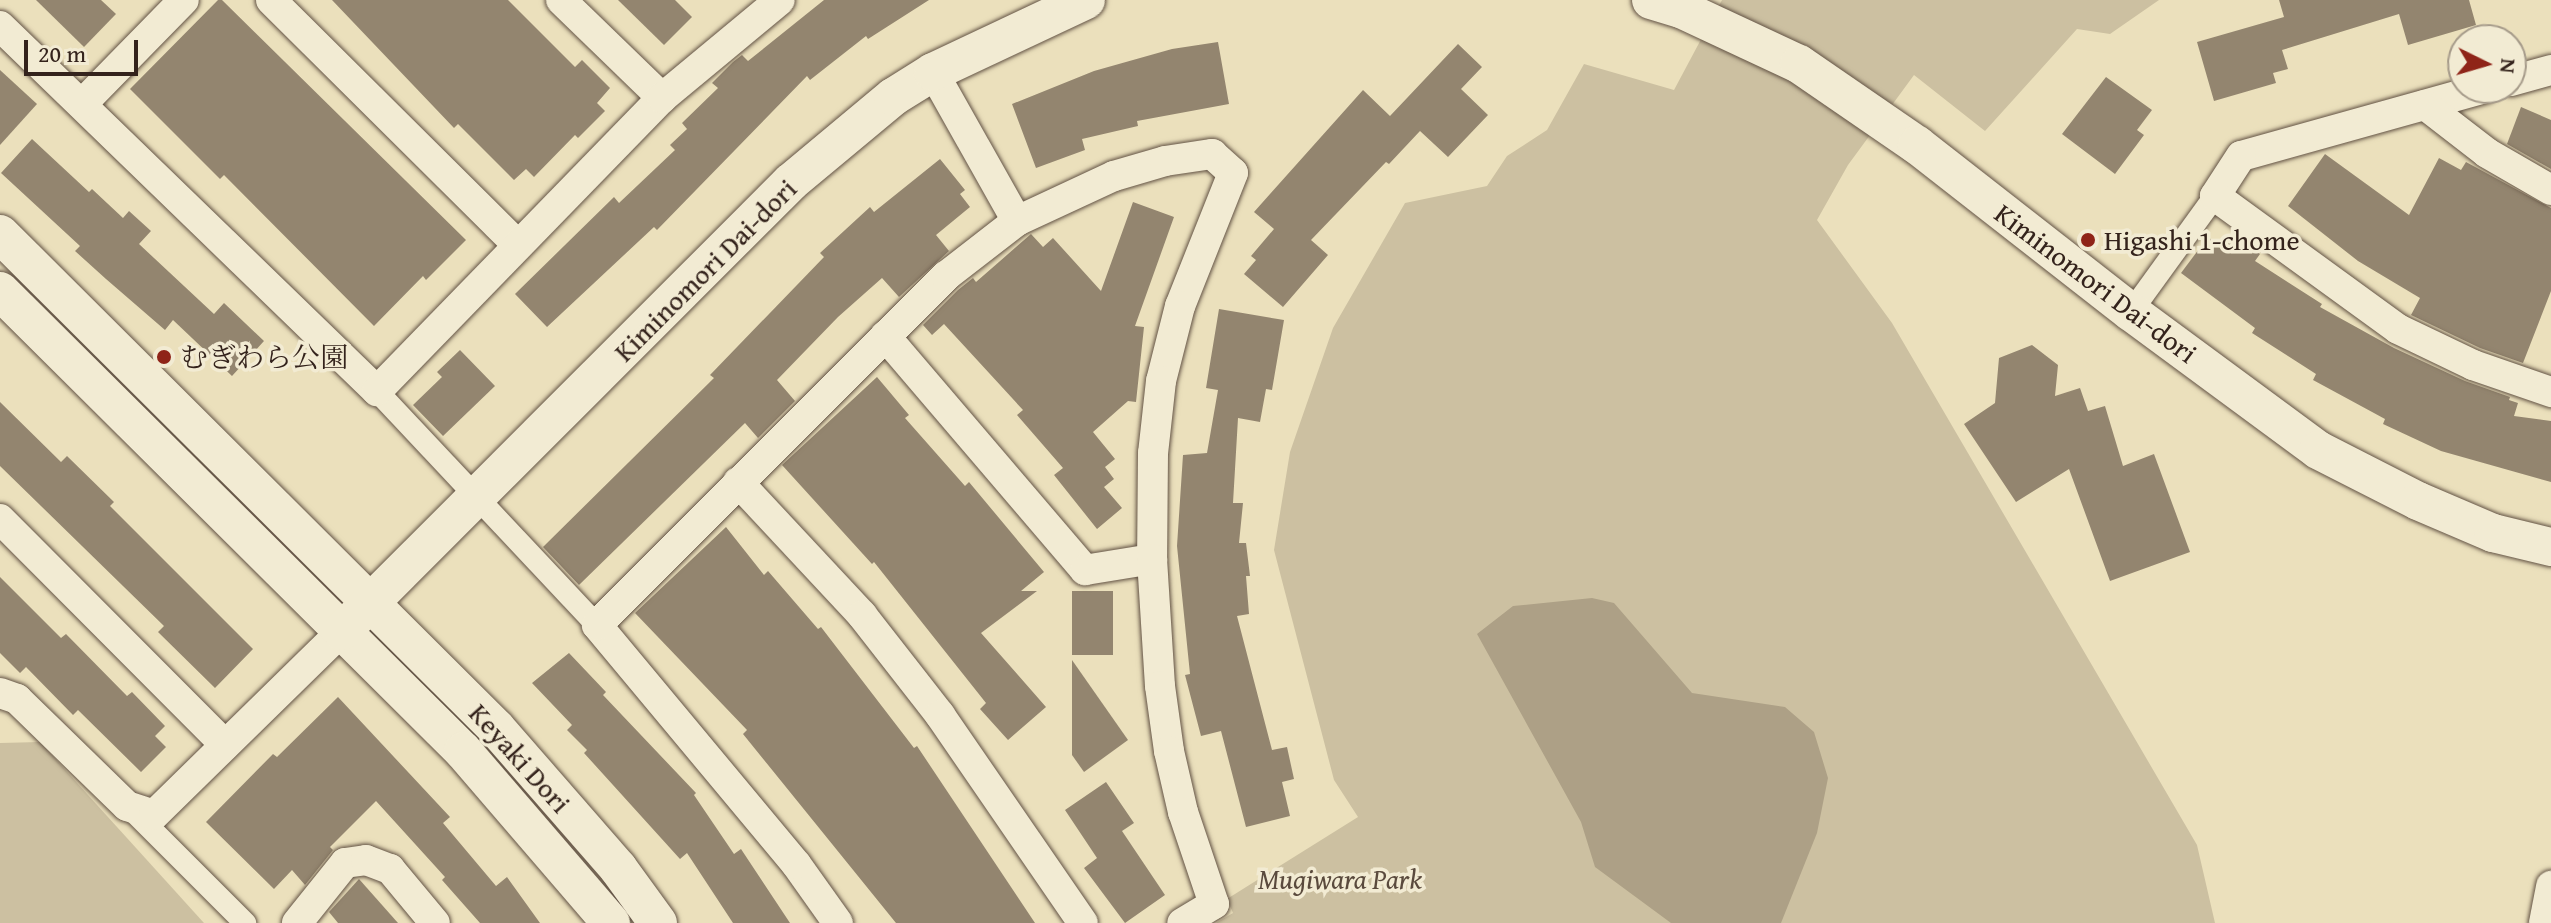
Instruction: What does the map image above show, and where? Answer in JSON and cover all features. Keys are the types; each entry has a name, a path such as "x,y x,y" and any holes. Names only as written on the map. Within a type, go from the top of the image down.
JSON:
{"street":[{"path":"83,103 184,0"},
{"path":"271,0 518,245"},
{"path":"561,0 662,98"},
{"path":"377,391 662,98 780,0"},
{"name":"Kiminomori Dai-dori","path":"342,631 791,182 893,97 933,72 1086,0"},
{"name":"Kiminomori Dai-dori","path":"1651,0 1681,9 1799,64 1917,145 2131,312 2318,450 2418,501 2493,533 2551,547"},
{"path":"0,26 83,103 377,391 597,625 796,864 838,923"},
{"path":"2527,77 2551,70"},
{"path":"933,72 1017,221"},
{"path":"2131,312 2241,156 2447,99"},
{"path":"2425,105 2487,153 2551,190"},
{"path":"597,625 946,276 1017,221 1114,176 1165,161 1212,154 1233,173 1180,306 1161,381 1153,453 1152,559 1160,686 1169,751 1183,812 1214,904 1182,923"},
{"path":"2215,196 2398,329 2473,365 2551,392"},
{"path":"0,234 371,603"},
{"path":"0,291 342,631 154,815 127,806"},
{"path":"885,336 1085,570 1152,559"},
{"path":"738,482 882,640 940,715 1083,923"},
{"path":"0,519 225,745"},
{"name":"Keyaki Dori","path":"371,603 496,728 618,868 658,923"},
{"name":"Keyaki Dori","path":"342,631 463,751 611,923"},
{"path":"0,693 17,699 245,923"},
{"path":"297,923 345,863 366,860 390,869 435,923"},
{"path":"2544,923 2551,886"}],"green space":[{"name":"Mugiwara Park","path":"1722,0 2159,0 2110,34 2077,29 1985,131 1914,75 1848,165 1817,220 1892,323 2197,845 2215,923 1216,923 1233,913 1227,899 1358,817 1334,780 1274,550 1290,452 1333,328 1405,203 1487,186 1507,156 1547,130 1584,64 1674,90"},
{"path":"40,742 204,923 0,923 0,743"}],"shaded area":[{"path":"1592,598 1614,603 1692,693 1785,707 1814,732 1828,778 1817,833 1781,923 1671,923 1595,867 1581,822 1477,634 1513,606"}],"building":[{"path":"36,0 101,0 116,14 84,47"},
{"path":"218,0 222,0 466,240 426,280 423,276 374,326 224,175 220,179 130,89"},
{"path":"332,0 508,0 575,67 582,60 610,88 597,103 605,111 578,138 575,135 534,177 526,169 514,180 458,124 454,128"},
{"path":"618,0 675,0 692,17 664,45"},
{"path":"824,0 929,0 868,39 866,36 810,80 807,76 657,230 654,227 547,327 515,294 614,197 619,203 675,150 670,145 687,129 682,123 718,88 712,83 733,62 742,55 748,61"},
{"path":"2279,0 2469,0 2476,24 2447,24 2447,34 2408,45 2399,14 2282,50 2288,69 2273,73 2276,83 2214,101 2197,42 2284,17"},
{"path":"1218,42 1229,104 1137,121 1138,126 1082,139 1085,150 1036,168 1012,104 1094,71 1172,49"},
{"path":"1458,44 1482,67 1461,89 1488,115 1448,157 1420,131 1389,164 1386,162 1311,240 1328,255 1283,307 1244,274 1256,260 1251,256 1274,229 1254,212 1363,90 1390,116"},
{"path":"0,70 37,104 0,145"},
{"path":"2106,77 2152,110 2137,130 2144,135 2115,174 2062,134"},
{"path":"2521,107 2551,120 2551,169 2507,144"},
{"path":"32,139 89,192 92,189 123,218 129,211 151,231 139,244 214,314 224,303 264,341 232,376 173,320 165,330 106,279 75,251 80,246 1,173"},
{"path":"2325,154 2409,215 2439,158 2461,170 2466,162 2551,208 2551,291 2523,363 2480,348 2411,315 2420,298 2358,261 2288,206"},
{"path":"940,159 965,190 960,194 970,207 936,235 949,251 899,297 882,278 838,317 777,380 795,401 758,438 745,423 579,585 543,547 714,378 710,375 824,257 820,253 870,207 874,212"},
{"path":"1133,202 1174,217 1135,326 1144,327 1136,402 1128,401 1093,432 1115,459 1105,467 1114,479 1104,487 1122,508 1097,529 1054,475 1063,468 1017,415 1023,410 944,324 932,335 923,325 958,290 973,278 976,282 1031,234 1043,247 1053,238 1101,291"},
{"path":"2234,235 2260,254 2255,261 2322,304 2320,307 2394,348 2465,381 2510,397 2509,400 2518,403 2514,416 2551,421 2551,482 2441,451 2383,424 2385,419 2313,380 2316,374 2252,333 2255,328 2181,273 2208,237 2224,249"},
{"path":"1219,309 1284,320 1272,390 1266,389 1260,422 1238,418 1233,503 1243,503 1239,543 1246,543 1250,576 1246,576 1249,614 1237,616 1272,750 1287,747 1294,779 1282,782 1290,816 1246,827 1221,731 1201,736 1185,675 1190,674 1177,546 1183,455 1207,453 1218,390 1206,388"},
{"path":"2032,345 2058,365 2055,396 2080,388 2088,411 2105,406 2123,466 2154,454 2190,552 2110,581 2069,469 2016,502 1964,424 1995,403 1999,358"},
{"path":"460,350 495,386 443,436 413,405 442,377 437,372"},
{"path":"877,377 909,415 905,418 965,486 969,482 1044,572 1021,591 1037,591 981,633 1046,707 1008,740 980,709 986,703 874,562 872,564 782,465"},
{"path":"0,402 61,462 67,456 114,502 110,506 253,649 215,688 158,632 164,626 0,466"},
{"path":"726,527 764,575 768,571 818,629 821,627 914,748 917,746 1035,923 896,923 743,734 747,730 635,613"},
{"path":"0,577 61,638 66,634 127,696 132,692 165,726 155,736 166,747 141,772 78,710 73,715 26,667 20,673 0,653"},
{"path":"1072,591 1113,591 1113,655 1072,655"},
{"path":"569,653 606,692 603,695 696,793 694,795 734,854 741,849 790,923 733,923 687,853 680,859 584,753 587,750 567,730 572,725 532,683"},
{"path":"1072,660 1128,740 1084,772 1072,755"},
{"path":"338,697 450,817 443,823 496,886 507,877 540,923 480,923 442,880 445,877 376,801 330,847 333,850 305,885 292,870 274,889 206,822 273,754 277,757"},
{"path":"1106,782 1134,823 1122,831 1165,895 1125,923 1084,868 1097,858 1065,810"},
{"path":"359,879 398,923 338,923 329,912"}],"place":[{"name":"Higashi 1-chome","path":"2088,240"},
{"name":"むぎわら公園","path":"164,357"}]}
